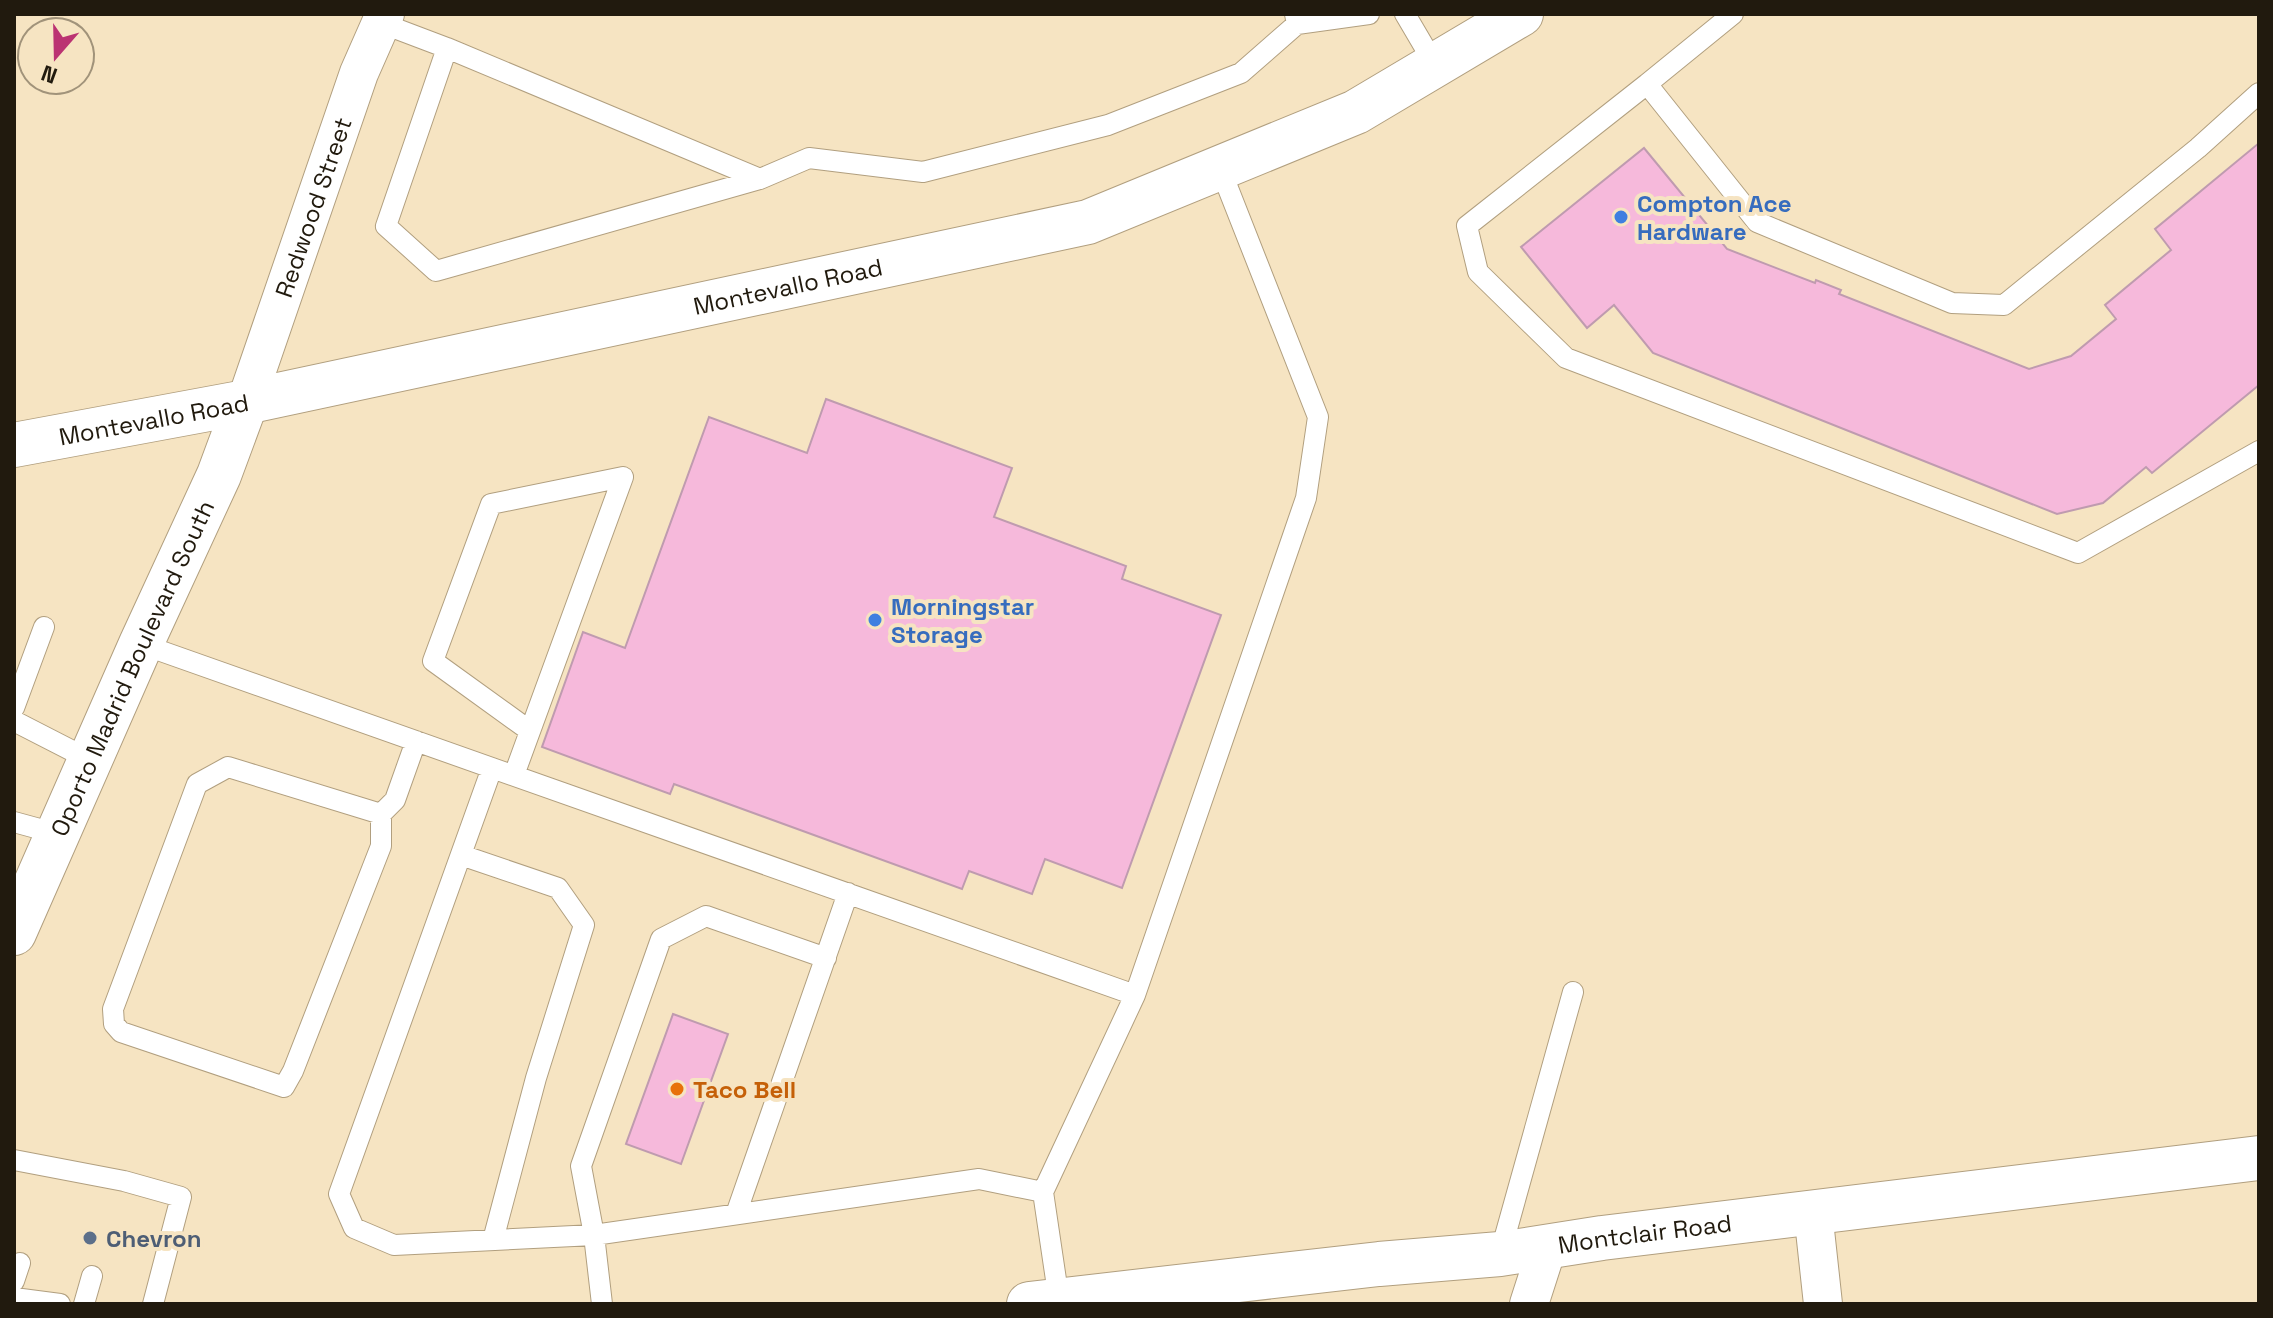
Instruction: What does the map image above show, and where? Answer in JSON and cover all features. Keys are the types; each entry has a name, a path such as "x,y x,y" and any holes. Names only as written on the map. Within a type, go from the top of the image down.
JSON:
{"main road":[{"name":"Montevallo Road","path":"14,445 246,402 1088,222 1356,112 1521,14"},
{"name":"Oporto Madrid Boulevard South","path":"14,933 219,475 246,402"},
{"name":"Montclair Road","path":"1044,1302 1379,1264 1500,1254 1602,1238 2259,1158"}],"street":[{"name":"Redwood Street","path":"246,402 359,73 383,19"},
{"path":"1813,1212 1823,1304"},
{"path":"1529,1304 1547,1248"}],"lane":[{"path":"447,48 386,226 436,271 760,179 809,158 923,172 1108,125 1241,73 1296,19 1369,14"},
{"path":"1405,14 1435,65"},
{"path":"1733,14 1467,226 1478,272 1566,358 2078,553 2259,451"},
{"path":"383,19 760,179"},
{"path":"1647,84 1757,222 1952,303 2004,305 2198,148 2259,93"},
{"path":"1044,1302 1043,1192 1135,995 1306,498 1318,417 1220,168"},
{"path":"514,775 623,477 491,504 438,646 433,661 530,731"},
{"path":"14,708 44,627"},
{"path":"141,644 1135,995"},
{"path":"14,721 90,760"},
{"path":"381,814 228,767 197,784 113,1009 114,1024 121,1032 284,1087 381,846 381,814 395,800 416,741"},
{"path":"492,768 339,1194 354,1228 394,1245 594,1235 979,1179 1043,1192"},
{"path":"14,822 58,834"},
{"path":"461,855 558,888 584,925 536,1078 493,1240"},
{"path":"736,1214 848,893"},
{"path":"602,1304 594,1235 581,1166 661,939 706,916 826,958"},
{"path":"1500,1254 1573,992"},
{"path":"14,1160 47,1176 120,1190 181,1197 153,1304"},
{"path":"84,1304 92,1276"},
{"path":"14,1298 60,1304"}],"building":[{"path":"2259,143 2259,385 2152,473 2146,467 2103,503 2057,514 1653,353 1614,305 1587,328 1521,247 1644,148 1727,249 1815,283 1816,280 1841,290 1839,294 2029,369 2071,356 2116,319 2105,305 2171,250 2155,229"},
{"path":"826,399 1012,468 994,517 1126,566 1122,579 1221,615 1122,888 1045,859 1032,894 969,871 962,889 674,784 670,794 542,747 583,632 625,648 709,417 807,453"},
{"name":"Taco Bell","path":"673,1014 728,1034 681,1164 626,1144"}],"place":[{"name":"Compton Ace Hardware","path":"1621,217"},
{"name":"Morningstar Storage","path":"875,620"},
{"name":"Taco Bell","path":"677,1089"},
{"name":"Chevron","path":"90,1238"}]}
